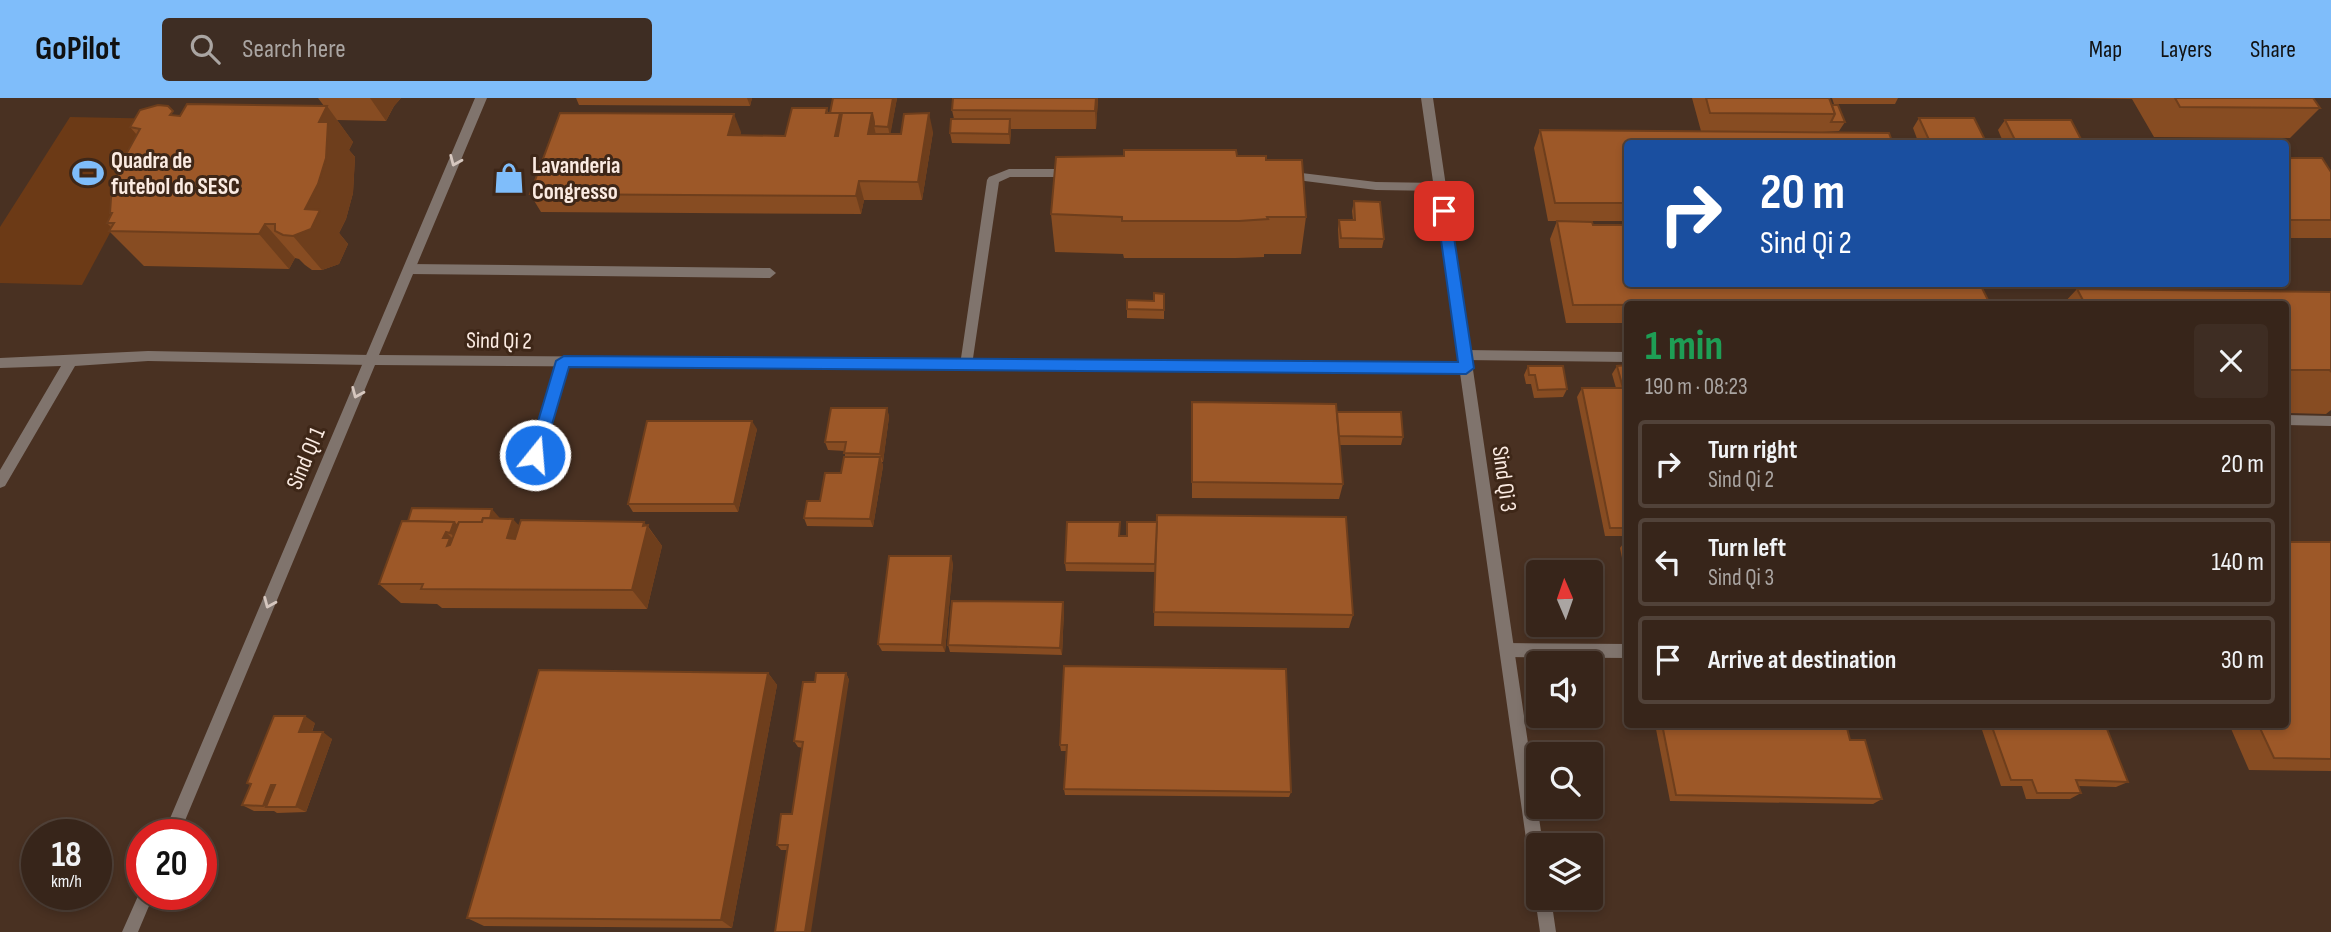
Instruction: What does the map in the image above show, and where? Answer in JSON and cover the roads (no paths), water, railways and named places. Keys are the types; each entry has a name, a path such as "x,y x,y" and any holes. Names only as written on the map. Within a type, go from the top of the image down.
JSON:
{"street":[{"name":"Sind QI 1","path":"178,819 481,98"},
{"name":"Sind Qi 3","path":"1427,98 1533,833"},
{"path":"966,365 993,180 1009,173 1089,173"},
{"path":"1269,174 1376,186 1440,187"},
{"path":"409,269 770,273"},
{"name":"Sind Qi 2","path":"0,365 148,356 966,365 1465,362 1624,357"},
{"path":"0,482 71,361"},
{"path":"535,455 564,361"},
{"path":"2289,420 2331,421"},
{"path":"1507,650 1624,651"},
{"path":"130,932 139,910"},
{"path":"1545,910 1548,932"}],"place":[{"name":"Quadra de futebol do SESC","path":"88,173"},
{"name":"Lavanderia Congresso","path":"509,178"}]}
